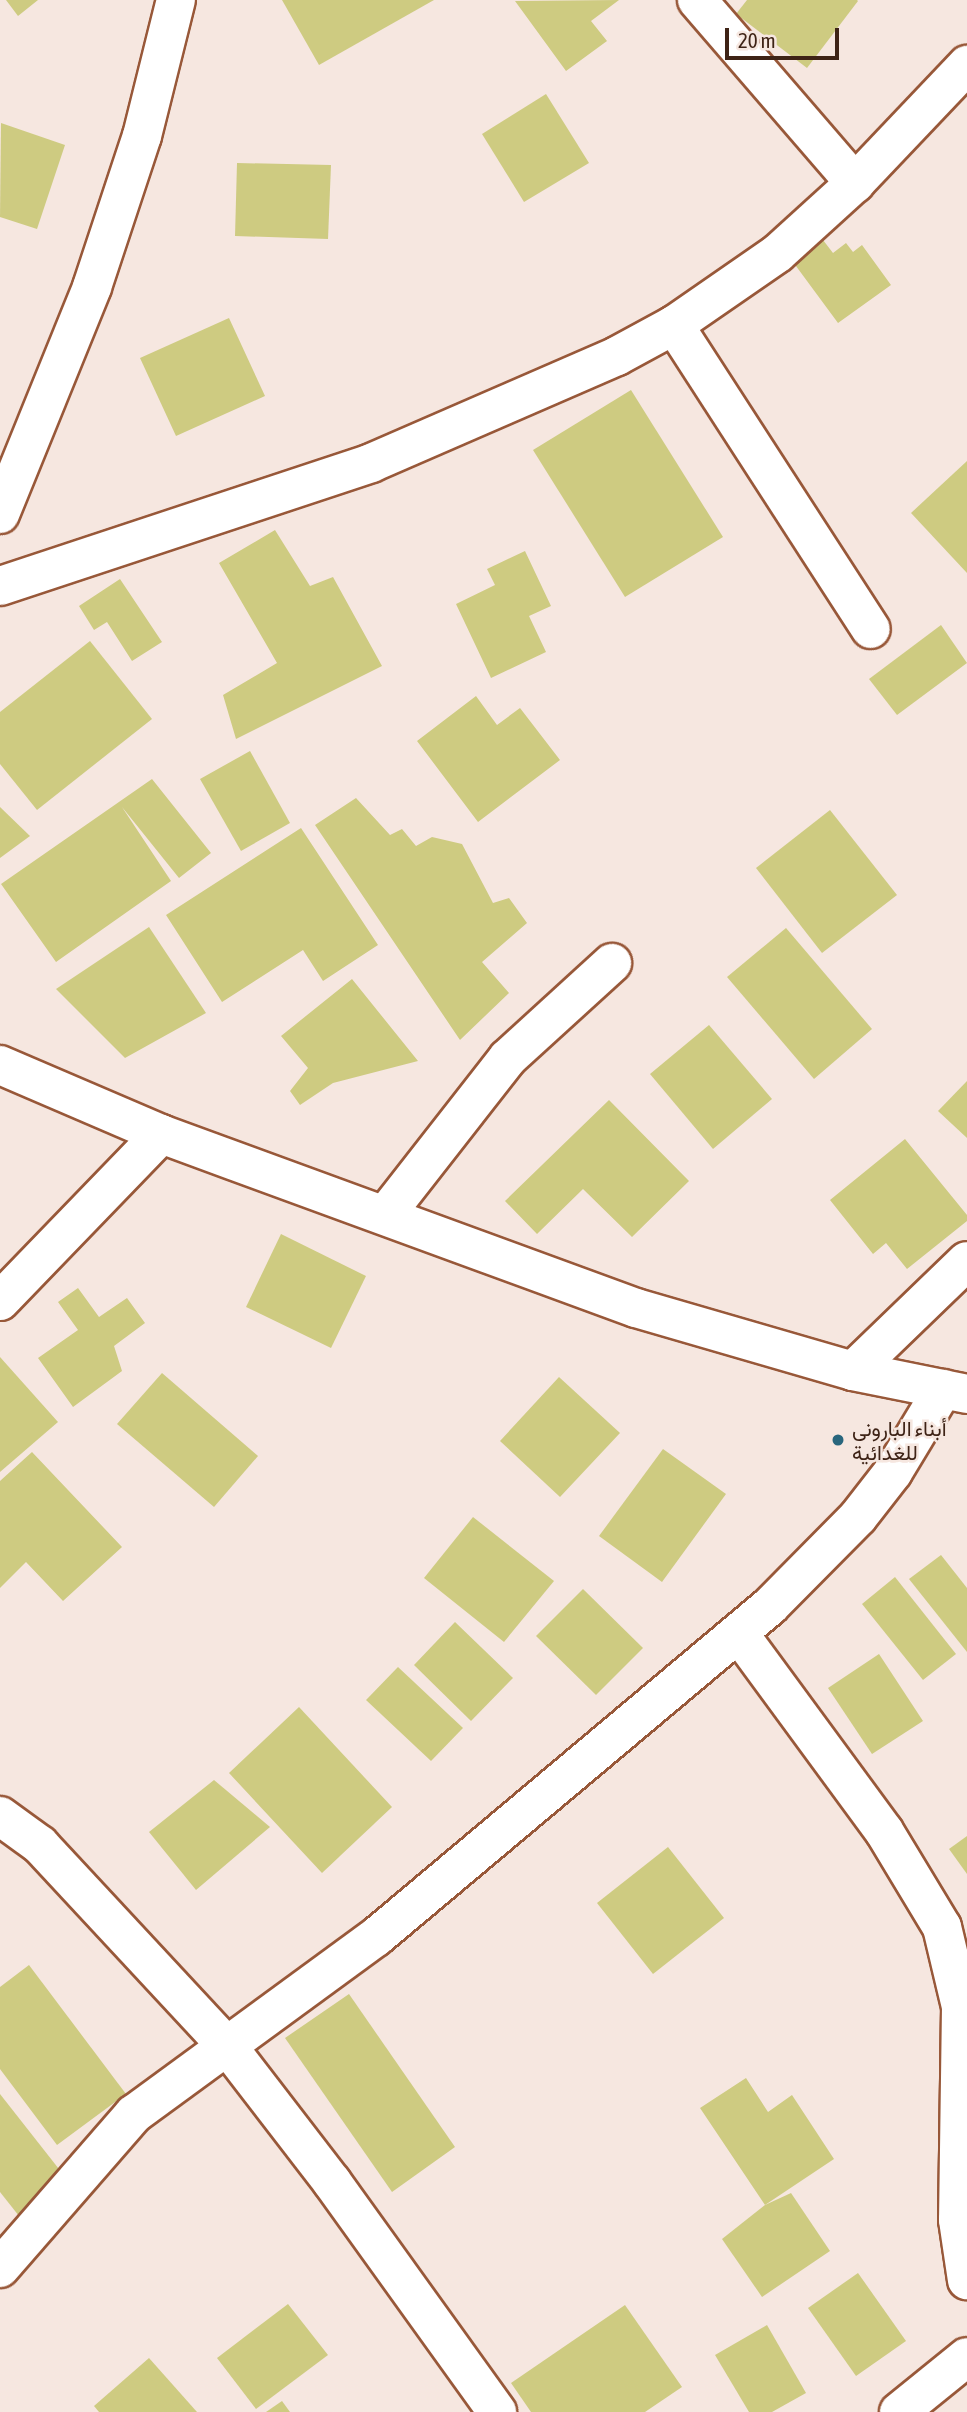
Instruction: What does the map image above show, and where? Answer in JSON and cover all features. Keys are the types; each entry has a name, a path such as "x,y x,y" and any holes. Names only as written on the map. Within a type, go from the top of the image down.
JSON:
{"street":[{"path":"0,514 92,287 142,136 176,0"},
{"path":"697,0 855,183"},
{"path":"0,586 371,463 504,409 674,325 778,253 855,183 967,65"},
{"path":"674,325 871,629"},
{"path":"386,1213 508,1058 612,963"},
{"path":"0,1065 161,1134 386,1213 636,1308 852,1371 955,1391 858,1517 740,1634 376,1937 134,2114 0,2268"},
{"path":"0,1301 161,1134"},
{"path":"852,1371 967,1261"},
{"path":"740,1634 884,1831 942,1927 961,2007 958,2220 967,2280"},
{"path":"0,1816 40,1845 228,2047 332,2182 497,2412"},
{"path":"899,2412 967,2357"}],"building":[{"path":"6,0 38,0 18,16"},
{"path":"282,0 434,0 319,65"},
{"path":"619,0 591,21 607,41 566,71 515,1"},
{"path":"747,0 858,1 807,68 736,14"},
{"path":"546,94 589,163 524,202 482,134"},
{"path":"1,123 65,145 37,229 0,217"},
{"path":"237,163 331,165 328,239 235,236"},
{"path":"823,240 833,253 846,243 853,252 862,245 891,285 838,323 793,262"},
{"path":"229,318 265,396 176,436 140,358"},
{"path":"631,390 723,537 625,597 533,450"},
{"path":"967,461 967,573 911,513"},
{"path":"275,530 310,586 333,577 382,666 236,739 223,695 277,663 219,563"},
{"path":"525,551 551,606 529,616 546,652 491,678 456,604 495,585 487,569"},
{"path":"120,579 162,642 132,661 107,622 94,630 79,606"},
{"path":"941,625 967,663 897,715 869,679"},
{"path":"90,641 152,719 37,810 0,764 0,712"},
{"path":"476,696 497,725 520,708 560,760 478,822 417,741"},
{"path":"250,751 290,823 241,851 200,779"},
{"path":"152,779 211,853 179,878 122,807 171,881 56,962 1,884"},
{"path":"356,798 390,835 402,829 416,846 432,837 462,844 493,903 509,898 527,923 482,962 509,993 460,1040 315,825"},
{"path":"0,807 30,836 0,858"},
{"path":"830,810 897,895 822,953 756,868"},
{"path":"301,828 378,945 323,981 303,950 222,1002 166,915"},
{"path":"149,927 206,1013 125,1058 56,989"},
{"path":"786,928 872,1029 814,1079 727,977"},
{"path":"352,979 418,1061 333,1083 300,1105 290,1091 308,1068 281,1036"},
{"path":"709,1025 772,1099 713,1149 650,1074"},
{"path":"967,1081 967,1138 938,1111"},
{"path":"609,1100 689,1181 632,1237 583,1189 537,1234 505,1201"},
{"path":"905,1139 967,1215 967,1221 907,1269 886,1243 873,1254 830,1200"},
{"path":"281,1234 366,1276 331,1348 246,1307"},
{"path":"78,1288 99,1317 127,1298 145,1323 114,1346 122,1371 73,1407 38,1358 78,1330 58,1302"},
{"path":"0,1357 58,1422 0,1472"},
{"path":"162,1373 258,1456 214,1507 117,1424"},
{"path":"559,1377 620,1433 560,1497 500,1441"},
{"path":"663,1449 726,1494 662,1582 599,1536"},
{"path":"32,1452 122,1547 63,1601 26,1562 0,1588 0,1481"},
{"path":"473,1517 554,1581 504,1642 424,1578"},
{"path":"941,1555 967,1588 967,1652 909,1579"},
{"path":"895,1577 956,1654 923,1680 862,1604"},
{"path":"583,1589 643,1648 596,1695 536,1636"},
{"path":"455,1622 513,1678 471,1721 414,1665"},
{"path":"879,1654 923,1721 872,1754 828,1688"},
{"path":"398,1667 463,1728 431,1761 366,1700"},
{"path":"299,1707 392,1807 322,1873 229,1773"},
{"path":"214,1780 270,1827 196,1890 149,1832"},
{"path":"967,1836 967,1874 949,1849"},
{"path":"668,1847 724,1918 653,1974 597,1903"},
{"path":"29,1965 126,2094 57,2145 0,2069 0,1987"},
{"path":"349,1994 455,2147 392,2192 285,2038"},
{"path":"746,2078 768,2112 792,2095 834,2159 765,2205 700,2108"},
{"path":"0,2094 66,2178 19,2216 0,2192"},
{"path":"791,2193 830,2251 762,2297 722,2239 765,2205"},
{"path":"858,2273 906,2341 856,2376 808,2308"},
{"path":"288,2304 328,2355 256,2409 217,2358"},
{"path":"625,2305 682,2387 645,2412 531,2412 511,2383"},
{"path":"767,2325 806,2393 772,2412 749,2412 715,2355"},
{"path":"149,2358 197,2412 99,2412 94,2406"},
{"path":"282,2401 290,2412 266,2412"}],"place":[{"name":"أبناء البارونى للغدائية","path":"838,1440"}]}
